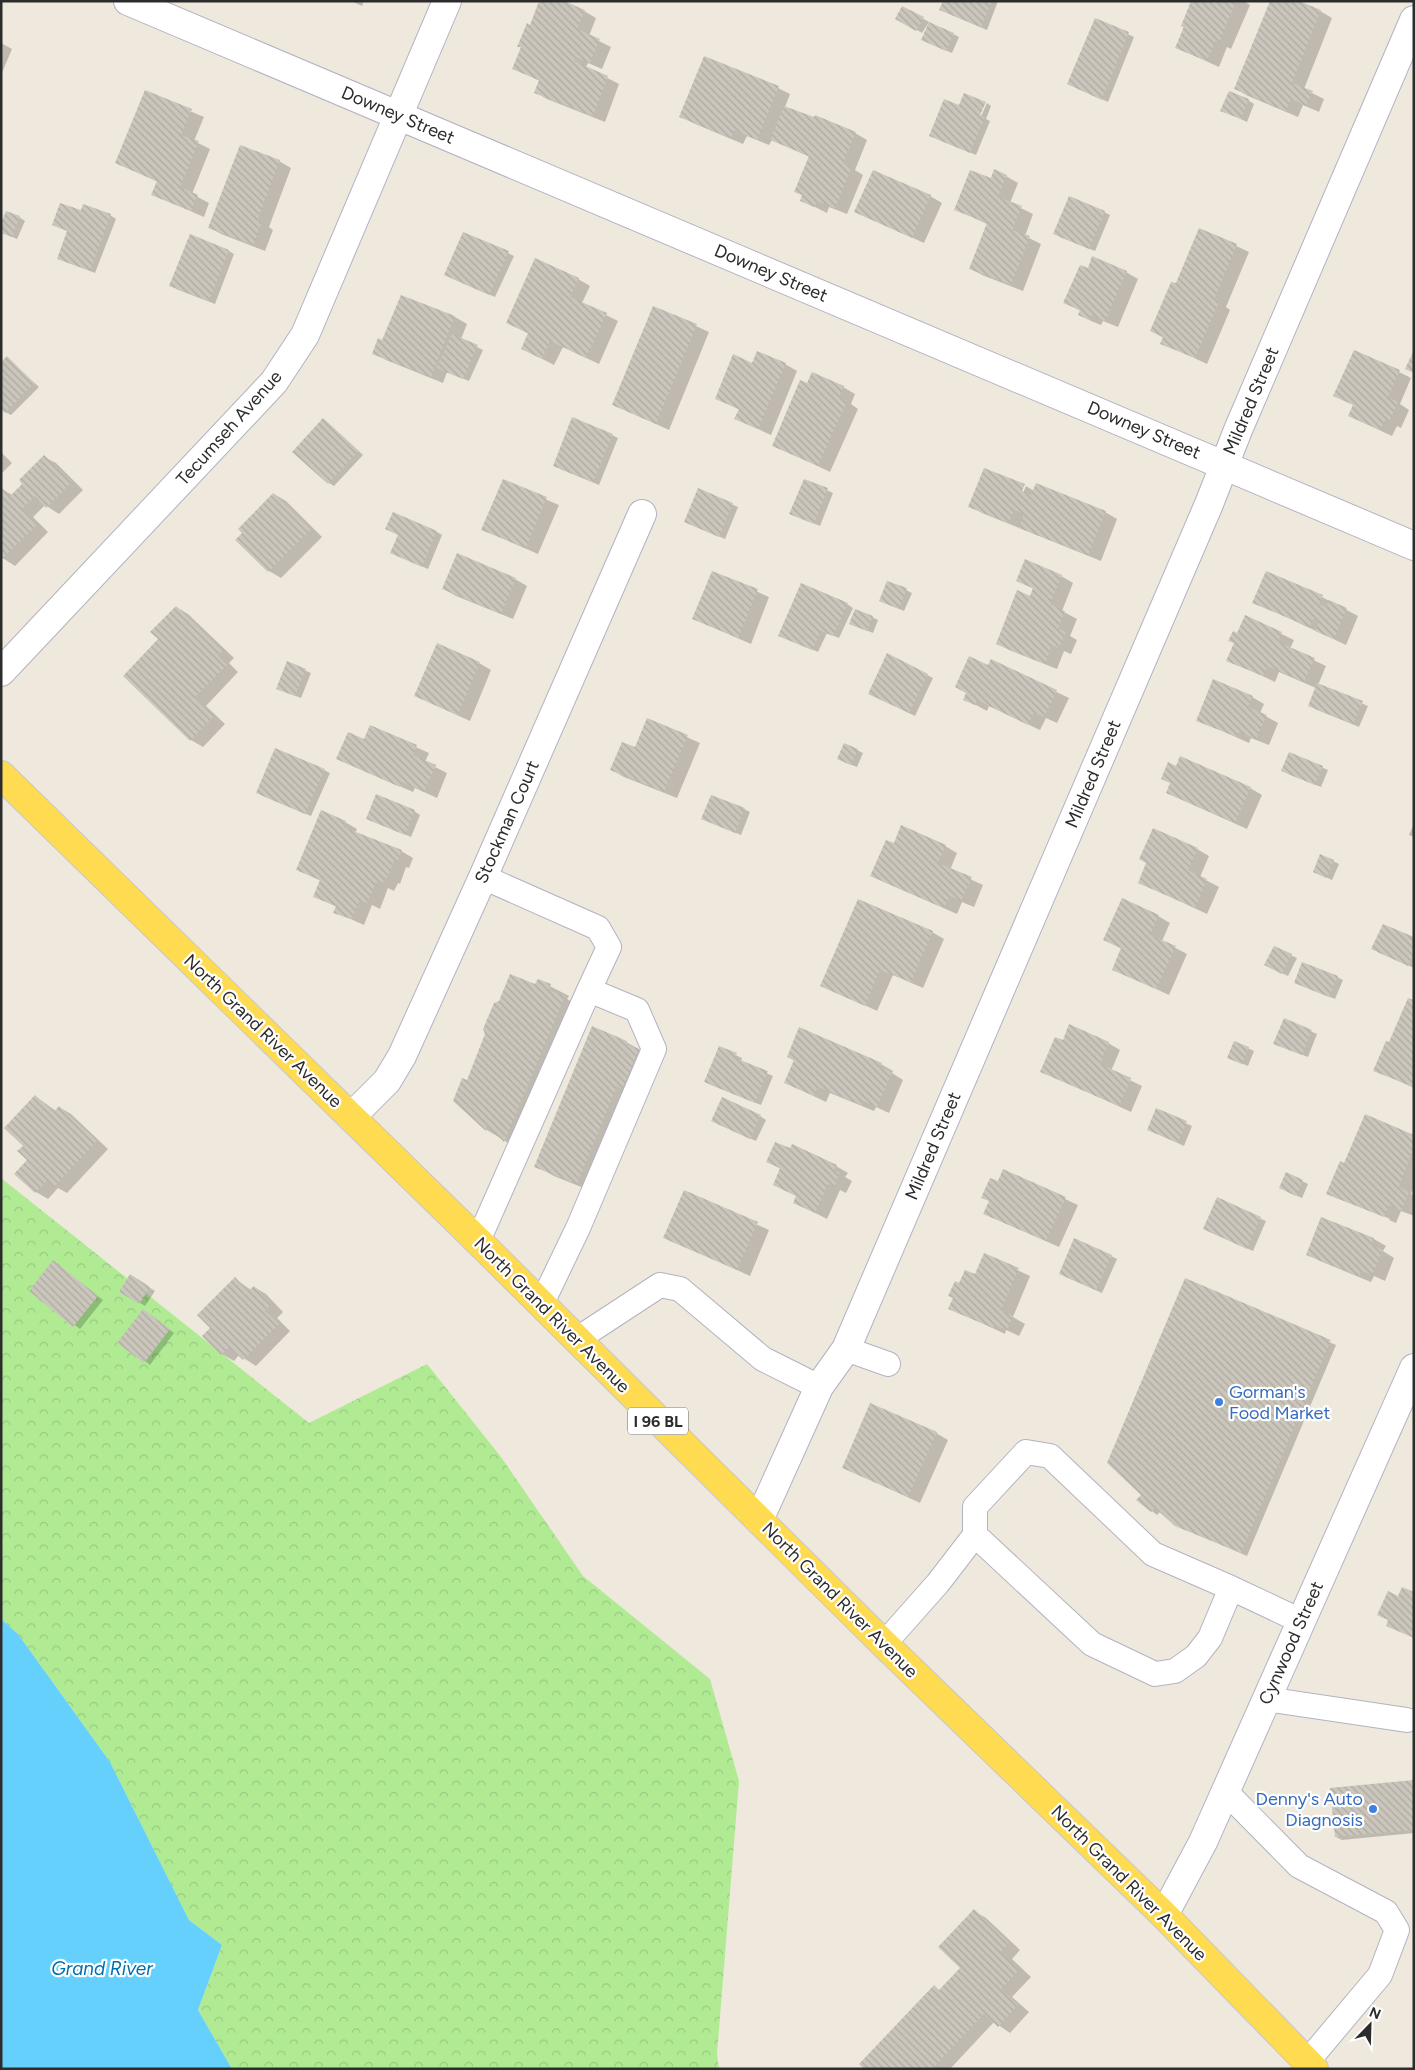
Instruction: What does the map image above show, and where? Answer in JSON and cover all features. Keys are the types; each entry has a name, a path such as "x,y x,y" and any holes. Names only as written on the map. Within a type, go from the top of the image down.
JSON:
{"main road":[{"name":"North Grand River Avenue","path":"1,775 478,1241 884,1644 1164,1915 1310,2065"}],"street":[{"name":"Downey Street","path":"128,1 1414,546"},
{"name":"Tecumseh Avenue","path":"1,672 274,382 305,335 447,1"},
{"name":"Mildred Street","path":"759,1520 819,1387 846,1348 1414,20"},
{"name":"Stockman Court","path":"351,1117 387,1081 402,1056 483,877 642,514"},
{"name":"Cynwood Street","path":"1164,1915 1203,1842 1414,1368"}],"lane":[{"path":"478,1241 609,948 598,928 483,877"},
{"path":"541,1305 578,1228 654,1049 637,1010 589,990"},
{"path":"576,1340 660,1285 680,1290 763,1359 819,1387"},
{"path":"846,1348 888,1364"},
{"path":"884,1644 938,1584 975,1535 975,1507 1026,1452 1050,1456 1153,1554 1301,1621"},
{"path":"975,1535 1092,1644 1156,1674 1175,1671 1196,1656 1210,1638 1231,1588"},
{"path":"1266,1699 1407,1720"},
{"path":"1225,1791 1299,1866 1386,1912 1397,1930 1380,1975 1310,2065"}],"green space":[{"path":"1,1178 309,1423 427,1364 501,1457 583,1576 710,1679 739,1781 717,2054 719,2069 232,2069 198,2010 222,1945 189,1920 110,1762 18,1634 1,1619"}],"water":[{"name":"Grand River","path":"1,1619 18,1634 110,1762 189,1920 222,1945 198,2010 232,2069 1,2069"}],"building":[{"path":"539,1 564,1 585,10 577,29 600,39 590,63 576,57 574,61 608,76 593,116 534,93 539,80 512,69 521,47 517,47 527,23 530,25"},
{"path":"943,1 992,1 981,27 939,10"},
{"path":"1191,1 1236,1 1219,43 1215,41 1207,61 1175,48 1184,27 1181,26"},
{"path":"1270,1 1299,1 1321,10 1292,83 1313,91 1306,106 1291,99 1286,111 1234,89"},
{"path":"902,6 924,17 916,31 895,19"},
{"path":"1095,18 1129,32 1102,100 1067,84"},
{"path":"929,22 954,33 946,51 921,40"},
{"path":"704,56 779,86 757,140 734,130 731,138 679,117"},
{"path":"145,90 192,109 181,135 199,141 180,187 198,195 191,211 151,195 157,181 115,163"},
{"path":"1229,91 1249,99 1241,119 1220,111"},
{"path":"964,93 986,102 980,115 985,117 970,153 929,136 944,99 959,105"},
{"path":"784,106 814,117 815,115 856,132 843,163 852,167 835,208 817,201 814,207 800,201 802,195 794,192 809,156 770,140"},
{"path":"240,145 280,160 257,221 262,222 253,245 208,228"},
{"path":"994,169 1007,175 998,197 1022,206 1012,230 1030,236 1011,285 969,269 987,223 954,210 970,170 991,178"},
{"path":"873,170 931,195 912,238 854,212"},
{"path":"1069,196 1105,211 1089,249 1053,234"},
{"path":"60,203 81,210 83,204 111,214 90,271 57,259 67,231 52,225"},
{"path":"6,211 20,216 12,237 1,233 1,223"},
{"path":"1199,228 1237,244 1214,300 1219,302 1195,358 1160,344 1163,337 1150,331 1171,282 1176,283"},
{"path":"463,232 509,251 489,295 444,275"},
{"path":"190,234 229,250 209,301 169,286"},
{"path":"1092,256 1127,271 1105,321 1091,315 1089,320 1078,315 1080,310 1063,303 1080,265 1088,268"},
{"path":"535,258 579,278 570,297 607,313 586,358 550,341 542,359 521,349 528,333 506,323"},
{"path":"401,295 455,316 431,377 372,354 378,338 382,340"},
{"path":"653,306 697,324 656,424 612,405"},
{"path":"452,334 478,345 463,379 436,368"},
{"path":"1354,350 1400,370 1388,397 1398,402 1389,422 1385,420 1380,430 1348,416 1353,405 1333,396"},
{"path":"1414,350 1414,373 1405,369"},
{"path":"757,351 786,363 758,429 734,419 739,409 715,399 733,354 752,363"},
{"path":"7,356 34,383 5,413 1,409 1,362"},
{"path":"812,372 844,386 839,397 847,401 818,466 772,446 800,380 807,383"},
{"path":"572,417 613,434 593,482 553,466"},
{"path":"323,418 359,451 328,484 292,452"},
{"path":"44,455 72,482 46,508 35,496 22,509 37,525 1,560 1,487 10,496 22,484 19,480"},
{"path":"984,468 1025,484 1022,491 1031,495 1036,483 1106,511 1088,555 1019,528 1024,514 1014,510 1009,523 968,507"},
{"path":"503,479 547,497 526,548 481,530"},
{"path":"804,479 828,488 814,524 789,514"},
{"path":"698,488 733,503 719,537 684,522"},
{"path":"273,493 311,529 268,572 235,540 242,533 238,529"},
{"path":"393,512 437,531 422,567 390,553 398,535 385,529"},
{"path":"457,553 516,578 501,614 442,589"},
{"path":"1025,559 1062,575 1050,604 1065,611 1058,629 1066,632 1059,648 1052,645 1045,664 996,644 1017,590 1030,596 1033,588 1016,581"},
{"path":"712,571 758,589 738,638 692,619"},
{"path":"1266,571 1323,595 1319,604 1326,607 1329,600 1347,608 1334,639 1315,631 1319,621 1313,619 1310,627 1252,603"},
{"path":"887,581 907,588 899,609 879,601"},
{"path":"801,583 848,603 833,636 821,631 812,650 778,636"},
{"path":"176,606 223,651 218,656 227,665 194,698 214,716 190,741 123,676 158,639 150,632"},
{"path":"855,609 873,616 867,631 849,624"},
{"path":"1245,615 1282,632 1278,642 1315,658 1304,682 1267,666 1263,676 1226,661 1234,643 1228,641 1233,631 1237,633"},
{"path":"437,643 480,662 458,715 414,696"},
{"path":"887,653 928,674 909,713 868,694"},
{"path":"969,656 988,665 991,659 1057,690 1044,717 1034,712 1028,725 977,700 975,705 963,700 966,693 955,687"},
{"path":"287,661 306,669 295,696 276,689"},
{"path":"1213,679 1253,696 1248,707 1267,715 1256,739 1239,732 1237,737 1196,721"},
{"path":"1317,683 1363,701 1353,724 1308,706"},
{"path":"647,718 688,735 664,792 610,770 622,742 635,747"},
{"path":"370,725 417,745 413,755 436,765 424,792 402,782 400,787 336,759 348,732 364,739"},
{"path":"844,743 858,749 851,765 837,759"},
{"path":"275,748 325,769 305,814 256,793"},
{"path":"1289,752 1323,766 1315,785 1281,771"},
{"path":"1180,756 1251,787 1235,823 1166,793 1170,783 1161,779 1168,762 1176,766"},
{"path":"376,794 415,810 405,835 366,819"},
{"path":"711,795 745,808 735,833 701,819"},
{"path":"321,810 346,821 343,827 402,850 397,863 394,861 382,885 376,882 367,903 360,900 351,919 333,913 336,906 313,897 320,880 296,870"},
{"path":"901,825 946,845 938,863 972,877 961,901 950,896 944,908 870,876 886,840 894,843"},
{"path":"1153,828 1198,848 1188,870 1207,879 1195,908 1138,883 1146,863 1139,859"},
{"path":"1320,854 1334,860 1326,878 1313,872"},
{"path":"1122,898 1159,915 1150,935 1176,946 1156,989 1112,970 1121,948 1103,940"},
{"path":"858,899 933,931 911,982 880,970 865,1006 820,986"},
{"path":"1383,924 1414,937 1414,953 1408,966 1371,949"},
{"path":"1274,946 1292,954 1282,974 1264,965"},
{"path":"1302,962 1338,976 1329,997 1294,983"},
{"path":"510,974 535,984 538,979 551,984 549,990 565,996 504,1142 487,1125 486,1131 453,1101 462,1078 467,1080 485,1034 483,1029 494,1003 499,1001"},
{"path":"1408,998 1414,1000 1414,1087 1373,1071 1386,1041 1389,1042"},
{"path":"1284,1018 1312,1030 1302,1055 1273,1044"},
{"path":"1069,1024 1109,1042 1100,1064 1131,1078 1119,1106 1040,1072 1055,1037 1063,1040"},
{"path":"592,1026 627,1041 626,1044 639,1049 622,1089 617,1086 577,1184 534,1167"},
{"path":"799,1027 882,1063 880,1067 892,1072 877,1107 863,1101 862,1105 818,1087 814,1096 784,1083 794,1060 787,1057"},
{"path":"1234,1041 1249,1047 1242,1064 1227,1058"},
{"path":"719,1046 737,1053 735,1058 768,1071 755,1103 704,1082"},
{"path":"35,1095 54,1112 59,1106 97,1141 54,1187 47,1180 35,1193 14,1174 27,1160 17,1151 23,1146 4,1128"},
{"path":"722,1097 761,1115 750,1139 711,1121"},
{"path":"1156,1108 1187,1121 1178,1143 1147,1130"},
{"path":"1365,1114 1414,1135 1414,1146 1399,1187 1409,1192 1401,1211 1389,1205 1384,1217 1326,1194 1340,1161 1344,1163"},
{"path":"775,1142 790,1148 792,1144 837,1165 834,1170 840,1173 834,1187 828,1184 815,1213 793,1203 796,1196 773,1185 780,1168 766,1162"},
{"path":"1003,1169 1066,1197 1046,1241 983,1214 989,1201 981,1198 990,1178 998,1181"},
{"path":"1286,1172 1303,1180 1296,1196 1279,1188"},
{"path":"684,1190 758,1222 737,1270 663,1238"},
{"path":"1217,1197 1261,1217 1247,1249 1203,1229"},
{"path":"1321,1217 1374,1238 1371,1245 1383,1250 1372,1275 1361,1271 1359,1276 1306,1255"},
{"path":"1074,1238 1112,1255 1096,1290 1059,1274"},
{"path":"984,1253 1019,1268 1001,1310 1013,1316 1007,1330 994,1325 993,1328 948,1309 953,1298 948,1296 955,1281 959,1283 965,1270 975,1274"},
{"path":"53,1260 98,1296 73,1327 29,1291"},
{"path":"130,1274 150,1287 139,1304 119,1292"},
{"path":"235,1277 248,1291 254,1286 271,1304 265,1311 279,1324 243,1360 229,1347 221,1355 202,1336 210,1328 197,1315"},
{"name":"Gorman's Food Market","path":"1185,1278 1331,1340 1241,1553 1175,1526 1155,1508 1151,1512 1136,1500 1141,1495 1107,1463"},
{"path":"143,1309 170,1329 144,1363 117,1343"},
{"path":"870,1403 937,1432 908,1497 842,1468"},
{"path":"1402,1587 1414,1592 1414,1638 1386,1626 1388,1620 1377,1615 1388,1591 1398,1596"},
{"name":"Denny's Auto Diagnosis","path":"1414,1780 1414,1830 1335,1837 1330,1788"},
{"path":"974,1909 1009,1943 1001,1952 1019,1970 1001,1989 1018,2005 998,2027 984,2014 932,2069 864,2069 859,2064 934,1985 939,1990 960,1968 938,1947"}],"place":[{"name":"Gorman's Food Market","path":"1219,1402"},
{"name":"Denny's Auto Diagnosis","path":"1373,1809"}]}
